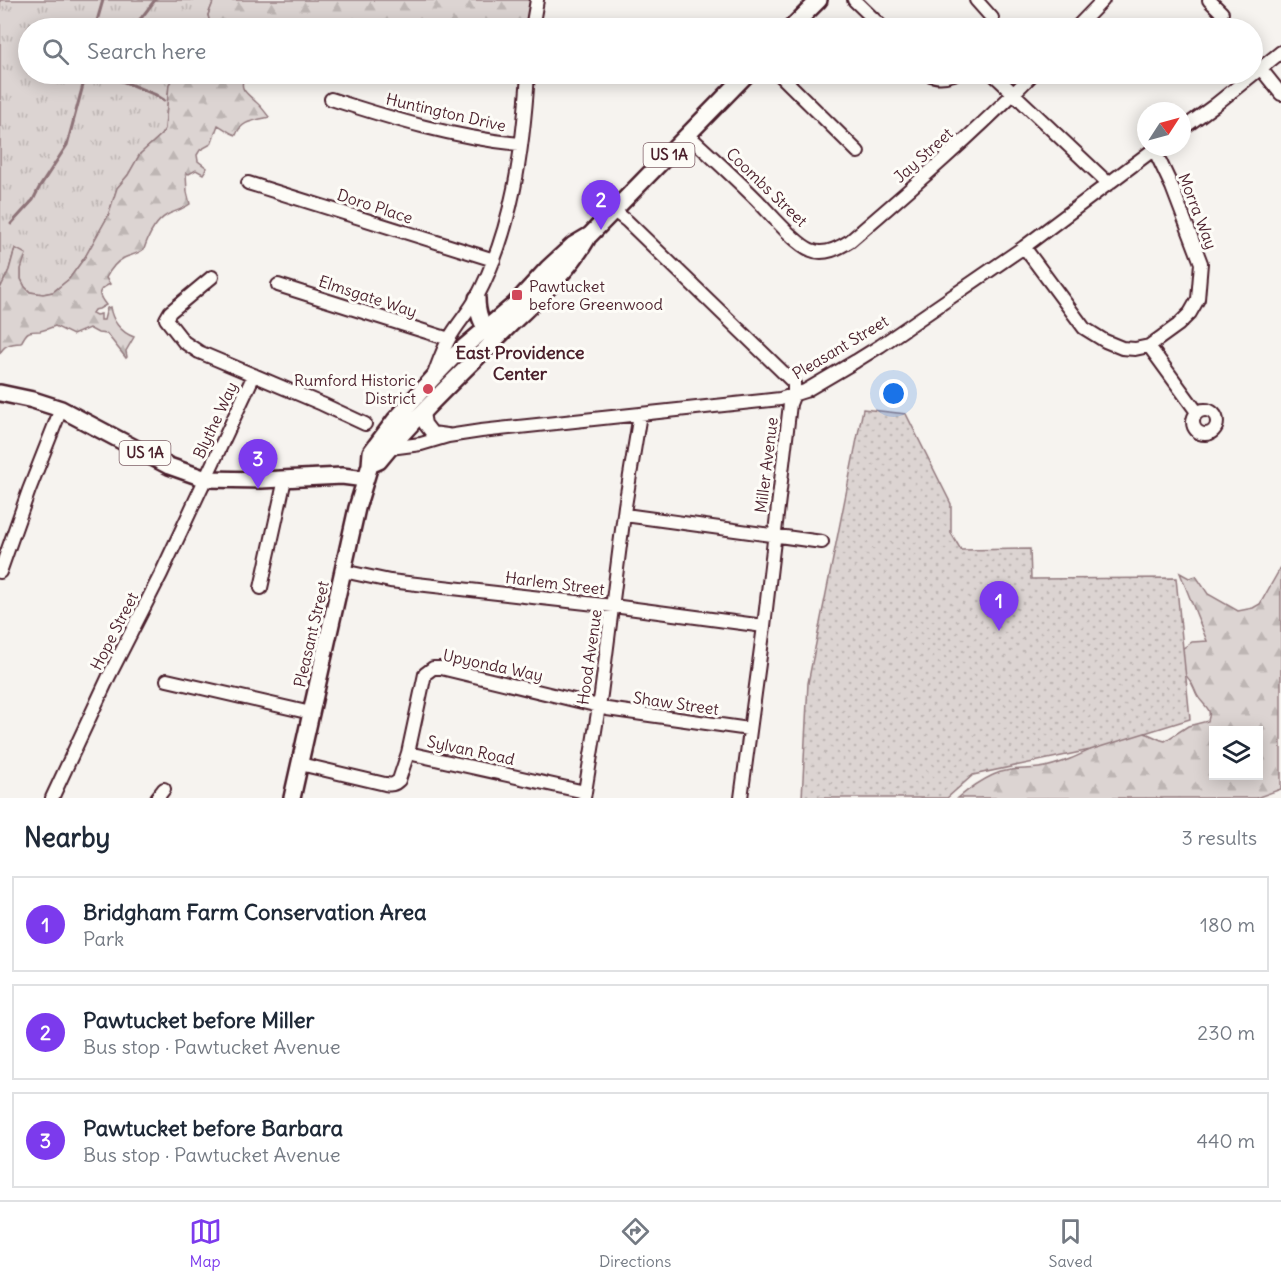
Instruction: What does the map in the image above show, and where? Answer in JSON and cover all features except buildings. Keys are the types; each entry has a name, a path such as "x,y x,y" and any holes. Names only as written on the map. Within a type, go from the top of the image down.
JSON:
{"main road":[{"path":"801,18 819,0"},
{"name":"US 1A","path":"0,393 61,409 169,466 206,479 240,481 342,476 367,472 423,412 548,268 573,245 590,235 737,84"},
{"path":"477,298 477,312 490,335"},
{"name":"US 1A","path":"367,472 371,452 395,420 457,353 490,335"},
{"name":"Pleasant Street","path":"292,798 367,472"}],"street":[{"path":"534,18 537,0"},
{"path":"854,0 873,18"},
{"path":"976,0 992,18"},
{"path":"1086,18 1103,0"},
{"path":"1209,0 1222,12"},
{"path":"1263,67 1281,52"},
{"path":"1263,72 1281,94"},
{"path":"433,378 449,339 477,298 494,260 515,186 527,84"},
{"path":"789,84 858,152"},
{"path":"1003,84 1109,184"},
{"name":"Jay Street","path":"828,251 850,241 927,175 1023,84"},
{"path":"1191,122 1241,84"},
{"name":"Huntington Drive","path":"331,99 402,122 520,144"},
{"name":"Coombs Street","path":"688,135 802,245 812,251 828,251"},
{"name":"Pleasant Street","path":"390,448 421,444 448,436 564,421 780,399 805,391 856,362 1024,247 1146,156"},
{"name":"Morra Way","path":"1149,346 1178,326 1190,313 1198,299 1201,263 1159,156"},
{"name":"Doro Place","path":"248,183 494,260"},
{"path":"614,211 794,383 794,394"},
{"path":"1024,247 1084,328 1122,348 1136,349 1149,346 1197,412"},
{"path":"212,277 170,312 166,320 184,342 199,352 365,424"},
{"name":"Elmsgate Way","path":"278,285 449,339"},
{"name":"Blythe Way","path":"206,479 254,375"},
{"name":"Miller Avenue","path":"741,798 790,404 794,394"},
{"path":"0,572 61,409"},
{"path":"423,412 425,424 432,433 448,436"},
{"name":"Hood Avenue","path":"585,795 640,414"},
{"name":"Hope Street","path":"52,798 206,479"},
{"path":"261,588 285,479"},
{"path":"625,516 822,542"},
{"name":"Harlem Street","path":"343,571 390,581 613,606 764,626"},
{"name":"Upyonda Way","path":"408,753 425,674 433,668 599,706"},
{"path":"167,680 311,713"},
{"name":"Shaw Street","path":"599,706 749,729"},
{"name":"Sylvan Road","path":"300,764 391,785 399,780 408,753 585,795"}],"green space":[{"path":"0,0 214,0 209,18 18,18 18,84 170,84 165,129 140,154 128,175 117,188 108,216 85,257 69,279 53,292 43,294 30,292 21,279 23,259 14,251 9,270 0,289"},
{"path":"214,0 534,0 531,18 209,18"},
{"path":"169,84 242,84 244,90 269,117 245,124 236,135 218,125 211,144 200,150 197,155 198,161 207,168 203,174 196,170 189,174 186,173 190,204 163,218 152,230 144,249 121,260 106,278 110,284 100,293 106,305 92,313 101,314 101,320 104,320 107,308 110,307 118,325 134,337 126,351 126,358 107,334 98,333 89,328 73,335 55,326 42,331 28,332 21,343 8,345 0,354 0,289 9,270 15,248 26,254 21,269 21,279 25,287 30,292 43,294 53,292 69,279 85,257 108,216 117,188 128,175 140,154 165,129"},
{"path":"863,409 906,414 951,504 951,533 961,550 1030,549 1031,579 1176,578 1190,719 1090,750 973,775 947,798 802,798 808,683"},
{"path":"1281,567 1281,789 1256,798 958,798 988,777 998,773 1051,766 1117,738 1136,733 1147,734 1165,741 1188,726 1208,721 1209,711 1198,697 1191,681 1184,674 1179,651 1192,642 1207,641 1180,573 1189,578 1196,576 1208,594 1238,611 1260,604"}],"waterway":[{"path":"98,18 103,0"},
{"path":"141,18 155,0"},
{"path":"11,224 33,200 67,145 83,84"},
{"path":"129,84 164,100"}],"place":[{"name":"Pawtucket before Miller","path":"601,230"},
{"name":"Pawtucket before Greenwood","path":"517,295"},
{"name":"Rumford Historic District","path":"428,389"},
{"name":"Pawtucket before Barbara","path":"258,489"},
{"name":"Bridgham Farm Conservation Area","path":"999,631"}],"district":[{"name":"East Providence Center","path":"520,364"}]}
